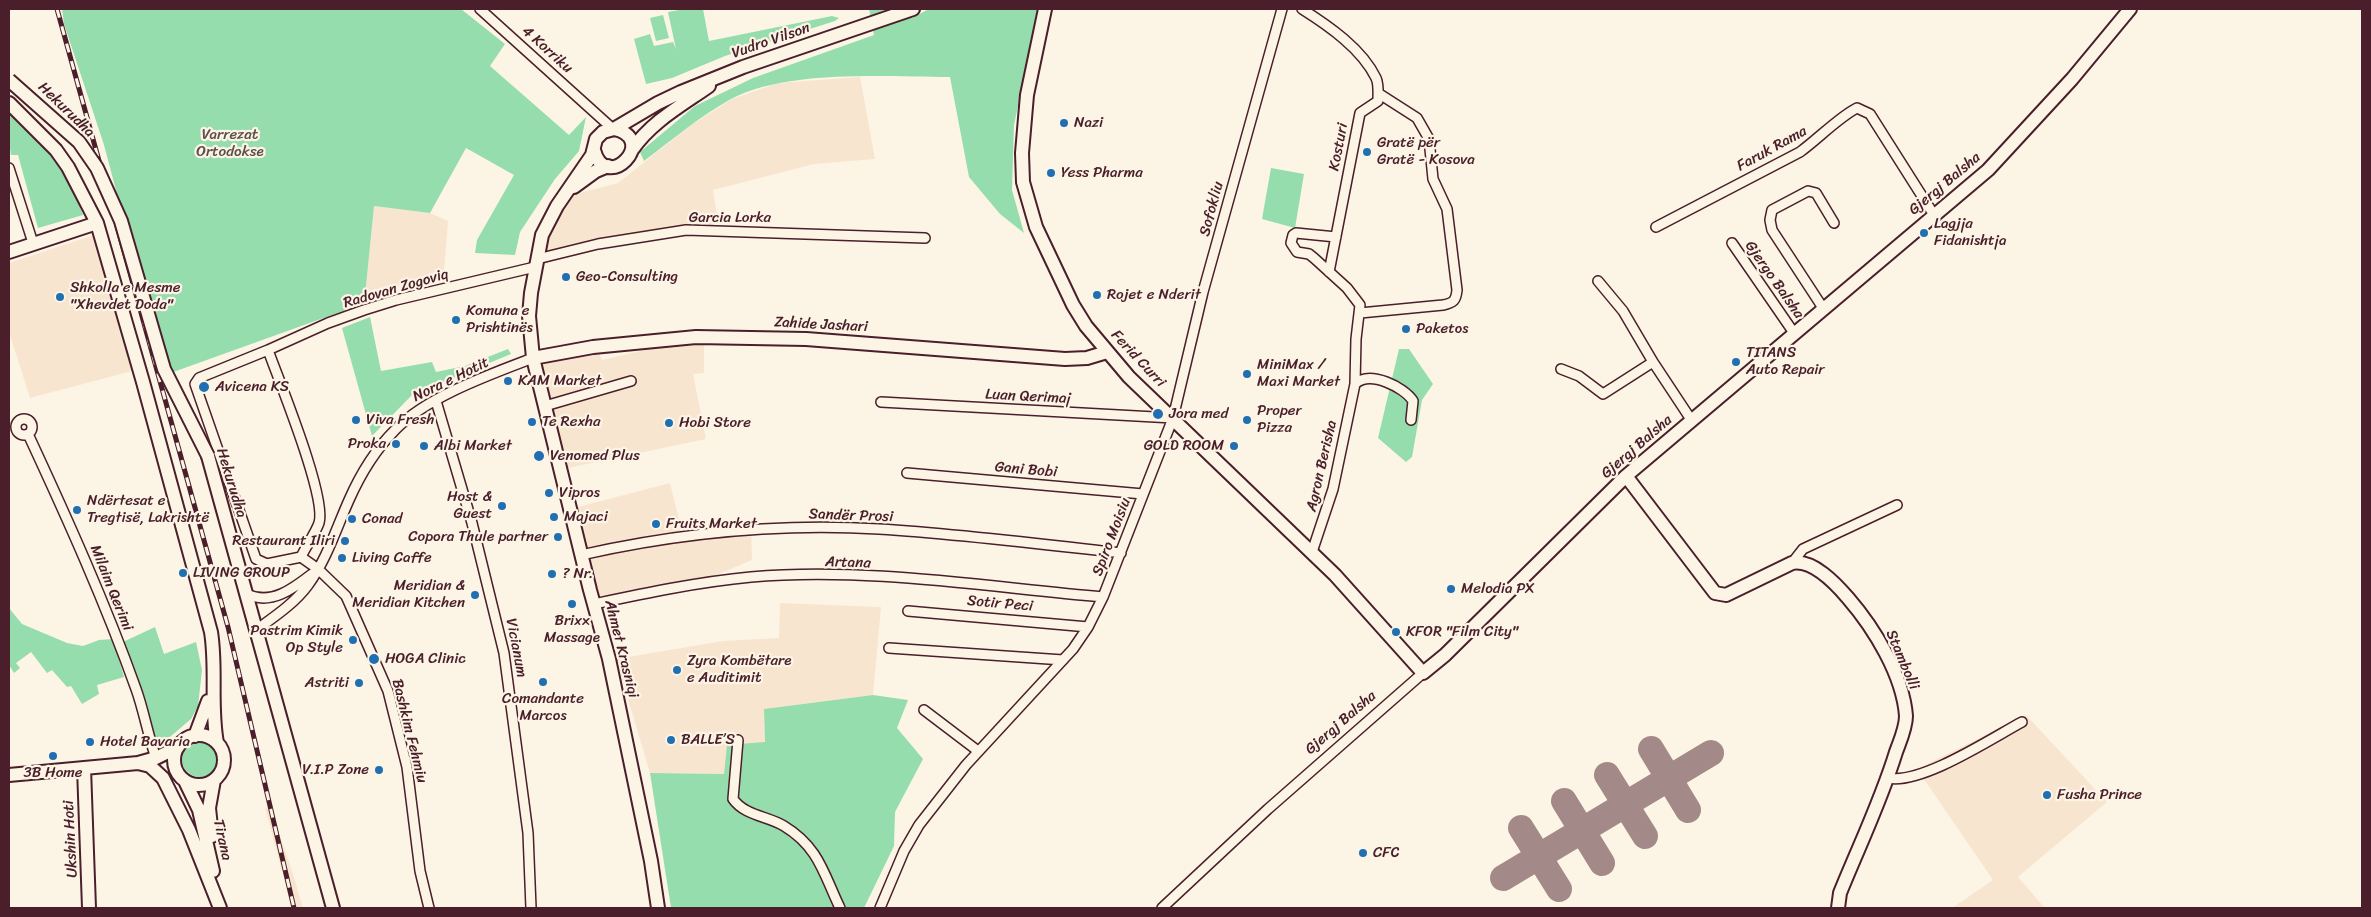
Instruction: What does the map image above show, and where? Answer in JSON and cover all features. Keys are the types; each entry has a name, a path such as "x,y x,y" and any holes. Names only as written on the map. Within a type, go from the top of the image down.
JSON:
{"main road":[{"name":"Vudro Vilson","path":"613,129 658,103 726,74 913,9"},
{"name":"Ferid Curri","path":"1045,9 1035,52 1023,127 1022,167 1026,198 1039,235 1063,286 1086,326 1129,377 1312,552 1365,607 1422,673"},
{"name":"Gjergj Balsha","path":"1422,673 1445,655 1626,476 1988,170 2072,79 2130,9"},
{"name":"Vudro Vilson","path":"632,150 655,124 726,74"},
{"name":"Hekurudha","path":"9,80 78,142 97,168 121,221 164,369 208,456 333,908"},
{"path":"9,103 56,150 68,167 96,223 146,391 212,632 214,649 212,718 217,743 224,758 223,766 214,780 199,785 156,766 138,763"},
{"name":"Ahmet Krasniqi","path":"613,129 603,132 548,222 536,263 529,316 533,358 581,555 609,659 651,861 658,908"},
{"path":"595,145 599,160 608,166 621,165 630,156 632,150 630,138 625,133 613,129"},
{"name":"Ahmet Krasniqi","path":"563,197 586,178 608,166"},
{"path":"9,252 96,223"},
{"name":"Zahide Jashari","path":"533,358 593,347 696,337 806,339 1066,359 1086,358 1107,352"},
{"path":"1626,476 1715,593 1726,595 1735,592 1792,563"},
{"name":"Stambolli","path":"1792,563 1803,563 1837,585 1871,629 1892,670 1904,705 1906,722 1888,778 1840,893 1838,908"},
{"path":"194,736 206,707 213,681"},
{"path":"9,775 138,763 156,758 178,747 188,738 194,736 210,738 217,743"},
{"path":"178,747 174,760 182,778"},
{"path":"138,763 150,766 163,778 189,830 221,908"},
{"name":"Ukshin Hoti","path":"84,768 89,908"},
{"name":"Tirana","path":"182,778 199,810 221,908"},
{"name":"Tirana","path":"214,780 208,808 221,908"}],"street":[{"name":"4 Korriku","path":"480,9 613,129"},
{"name":"Sofokliu","path":"1173,418 1203,292 1282,9"},
{"path":"1302,9 1332,29 1368,65 1377,79 1378,93 1417,118 1429,139 1433,179 1447,209 1457,290 1456,299 1452,303 1443,305 1360,314 1360,305 1357,298 1309,254 1297,252 1291,243 1293,235 1296,233 1336,237"},
{"name":"Kosturi","path":"1330,272 1360,113 1378,101 1378,93"},
{"name":"Faruk Rama","path":"1656,227 1800,152 1821,137 1848,112 1857,108 1870,114 1934,215"},
{"path":"595,113 598,121 595,145"},
{"path":"9,168 33,243"},
{"path":"1823,308 1772,230 1770,220 1772,210 1808,191 1816,193 1834,223"},
{"name":"Garcia Lorka","path":"536,263 598,244 686,230 925,238"},
{"name":"Gjergo Balsha","path":"1732,243 1794,333"},
{"name":"Radovan Zogoviq","path":"301,557 267,564 256,559 195,384 205,375 268,350 328,323 388,302 536,263"},
{"path":"1598,281 1623,311 1653,362 1692,421"},
{"name":"Agron Berisha","path":"1312,552 1331,496 1355,384 1356,339 1360,314"},
{"path":"268,350 316,483 320,514 319,523 301,557"},
{"name":"Nora e Hotit","path":"256,630 297,598 318,569 336,534 349,499 366,467 394,430 413,413 436,401 533,358"},
{"path":"1561,369 1579,376 1603,394 1653,362"},
{"path":"1355,384 1357,381 1370,379 1391,384 1413,401 1411,420"},
{"path":"545,406 631,381"},
{"name":"Vicianum","path":"436,401 472,524 504,653 526,816 531,908"},
{"name":"Luan Qerimaj","path":"881,402 1173,418"},
{"name":"Spiro Moisiu","path":"880,908 911,838 945,791 978,751 1063,660 1088,627 1121,553 1173,418"},
{"name":"Milaim Qerimi","path":"28,434 81,547 103,602 137,690 156,758"},
{"name":"Gani Bobi","path":"906,473 1143,494"},
{"path":"1792,563 1804,549 1897,505"},
{"name":"Sandër Prosi","path":"581,555 676,536 803,528 878,529 1121,553"},
{"name":"Bashkim Fehmiu","path":"301,557 318,569 346,596 388,691 408,767 420,871 429,908"},
{"name":"Nora e Hotit","path":"247,594 262,598 280,595 293,588 318,569"},
{"name":"Artana","path":"594,604 750,577 793,576 909,579 1103,597"},
{"name":"Sotir Peci","path":"908,610 1088,627"},
{"path":"888,648 1063,660"},
{"name":"Gjergj Balsha","path":"1162,908 1268,809 1422,673"},
{"path":"924,710 978,751"},
{"path":"1888,778 1904,779 1940,766 2022,722"},
{"path":"738,740 733,799 742,808 784,826 812,851 822,864 840,908"}],"shaded area":[{"path":"860,77 875,159 814,164 713,190 718,220 706,232 686,230 540,262 537,259 563,197 618,183 691,125 732,99 778,83"},
{"path":"374,206 430,213 448,221 444,272 365,296"},
{"name":"Shkolla e Mesme \"Xhevdet Doda\"","path":"94,235 132,371 30,398 9,332 9,263"},
{"path":"704,343 704,373 693,374 706,439 568,468 578,507 670,483 682,532 751,525 752,560 707,579 594,604 533,358 593,347 599,353 602,360 654,348"},
{"path":"780,603 881,607 873,695 764,709 765,742 724,774 650,773 616,659 723,641 779,638"},
{"path":"2026,715 2107,802 2018,877 2045,908 1952,908 1993,880 1917,769"},
{"path":"270,807 303,908 292,908 265,808"}],"green space":[{"name":"Varrezat Ortodokse","path":"62,9 461,9 505,44 490,66 569,135 586,117 579,151 555,179 520,232 515,255 475,253 477,240 514,175 466,148 430,213 374,206 365,296 343,311 165,375 104,145 64,24"},
{"path":"685,9 703,9 709,41 832,16 839,18 835,21 725,56 672,78 646,84 634,39 650,34 654,46 673,42 676,49 668,12"},
{"path":"869,9 909,9 912,18 929,9 1038,9 1014,125 1012,190 1024,233 1000,214 969,177 950,77 838,77 781,83 754,89 731,99 708,113 644,161 640,152 695,106 753,78 874,35"},
{"path":"663,15 669,38 656,41 650,18"},
{"path":"9,111 44,146 62,170 83,215 38,228 18,155 11,155"},
{"path":"1271,168 1304,174 1295,228 1262,219"},
{"path":"370,317 381,371 432,362 436,372 465,366 508,349 511,354 412,395 372,436 342,328"},
{"path":"1399,349 1409,349 1433,384 1422,400 1412,457 1406,462 1378,438"},
{"path":"9,608 22,624 67,643 83,646 99,640 113,639 124,677 97,685 99,694 82,704 71,686 67,687 52,670 47,673 31,652 16,663 20,668 14,673 9,665"},
{"path":"155,627 164,654 196,642 202,670 198,706 191,719 157,748 123,642"},
{"path":"873,695 908,700 897,728 923,759 895,812 894,846 864,908 671,908 650,773 724,774 727,745 765,742 764,709"},
{"path":"200,741 213,746 218,759 213,772 200,777 187,772 182,759 187,746"}],"taxiway":[{"path":"1651,749 1688,810"},
{"path":"1503,878 1711,753"},
{"path":"1607,775 1645,836"},
{"path":"1564,801 1602,863"},
{"path":"1521,828 1559,889"}],"railway":[{"path":"57,9 228,627 294,908"}],"place":[{"name":"Nazi","path":"1064,123"},
{"name":"Gratë për Gratë - Kosova","path":"1367,152"},
{"name":"Yess Pharma","path":"1051,173"},
{"name":"Lagjja Fidanishtja","path":"1924,233"},
{"name":"Geo-Consulting","path":"566,277"},
{"name":"Rojet e Nderit","path":"1097,295"},
{"name":"Shkolla e Mesme \"Xhevdet Doda\"","path":"60,297"},
{"name":"Komuna e Prishtinës","path":"456,320"},
{"name":"Paketos","path":"1406,329"},
{"name":"TITANS Auto Repair","path":"1736,362"},
{"name":"MiniMax / Maxi Market","path":"1247,374"},
{"name":"KAM Market","path":"508,381"},
{"name":"Avicena KS","path":"204,387"},
{"name":"Jora med","path":"1158,414"},
{"name":"Viva Fresh","path":"356,420"},
{"name":"Proper Pizza","path":"1247,420"},
{"name":"Te Rexha","path":"532,422"},
{"name":"Hobi Store","path":"669,423"},
{"name":"Proka","path":"396,444"},
{"name":"Albi Market","path":"424,446"},
{"name":"GOLD ROOM","path":"1234,446"},
{"name":"Venomed Plus","path":"539,456"},
{"name":"Vipros","path":"549,493"},
{"name":"Host & Guest","path":"502,506"},
{"name":"Ndërtesat e Tregtisë, Lakrishtë","path":"77,510"},
{"name":"Majaci","path":"554,517"},
{"name":"Conad","path":"352,519"},
{"name":"Fruits Market","path":"656,524"},
{"name":"Copora Thule partner","path":"558,537"},
{"name":"Restaurant Iliri","path":"345,541"},
{"name":"Living Caffe","path":"342,558"},
{"name":"LIVING GROUP","path":"183,573"},
{"name":"? Nr.","path":"552,574"},
{"name":"Melodia PX","path":"1451,589"},
{"name":"Meridian & Meridian Kitchen","path":"475,595"},
{"name":"Brixx Massage","path":"572,604"},
{"name":"KFOR \"Film City\"","path":"1396,632"},
{"name":"Pastrim Kimik Op Style","path":"353,640"},
{"name":"HOGA Clinic","path":"374,659"},
{"name":"Zyra Kombëtare e Auditimit","path":"677,670"},
{"name":"Comandante Marcos","path":"543,682"},
{"name":"Astriti","path":"359,683"},
{"name":"BALLE’S","path":"671,740"},
{"name":"Hotel Bavaria","path":"90,742"},
{"name":"3B Home","path":"53,756"},
{"name":"V.I.P Zone","path":"379,770"},
{"name":"Fusha Prince","path":"2047,795"},
{"name":"CFC","path":"1363,853"}]}
